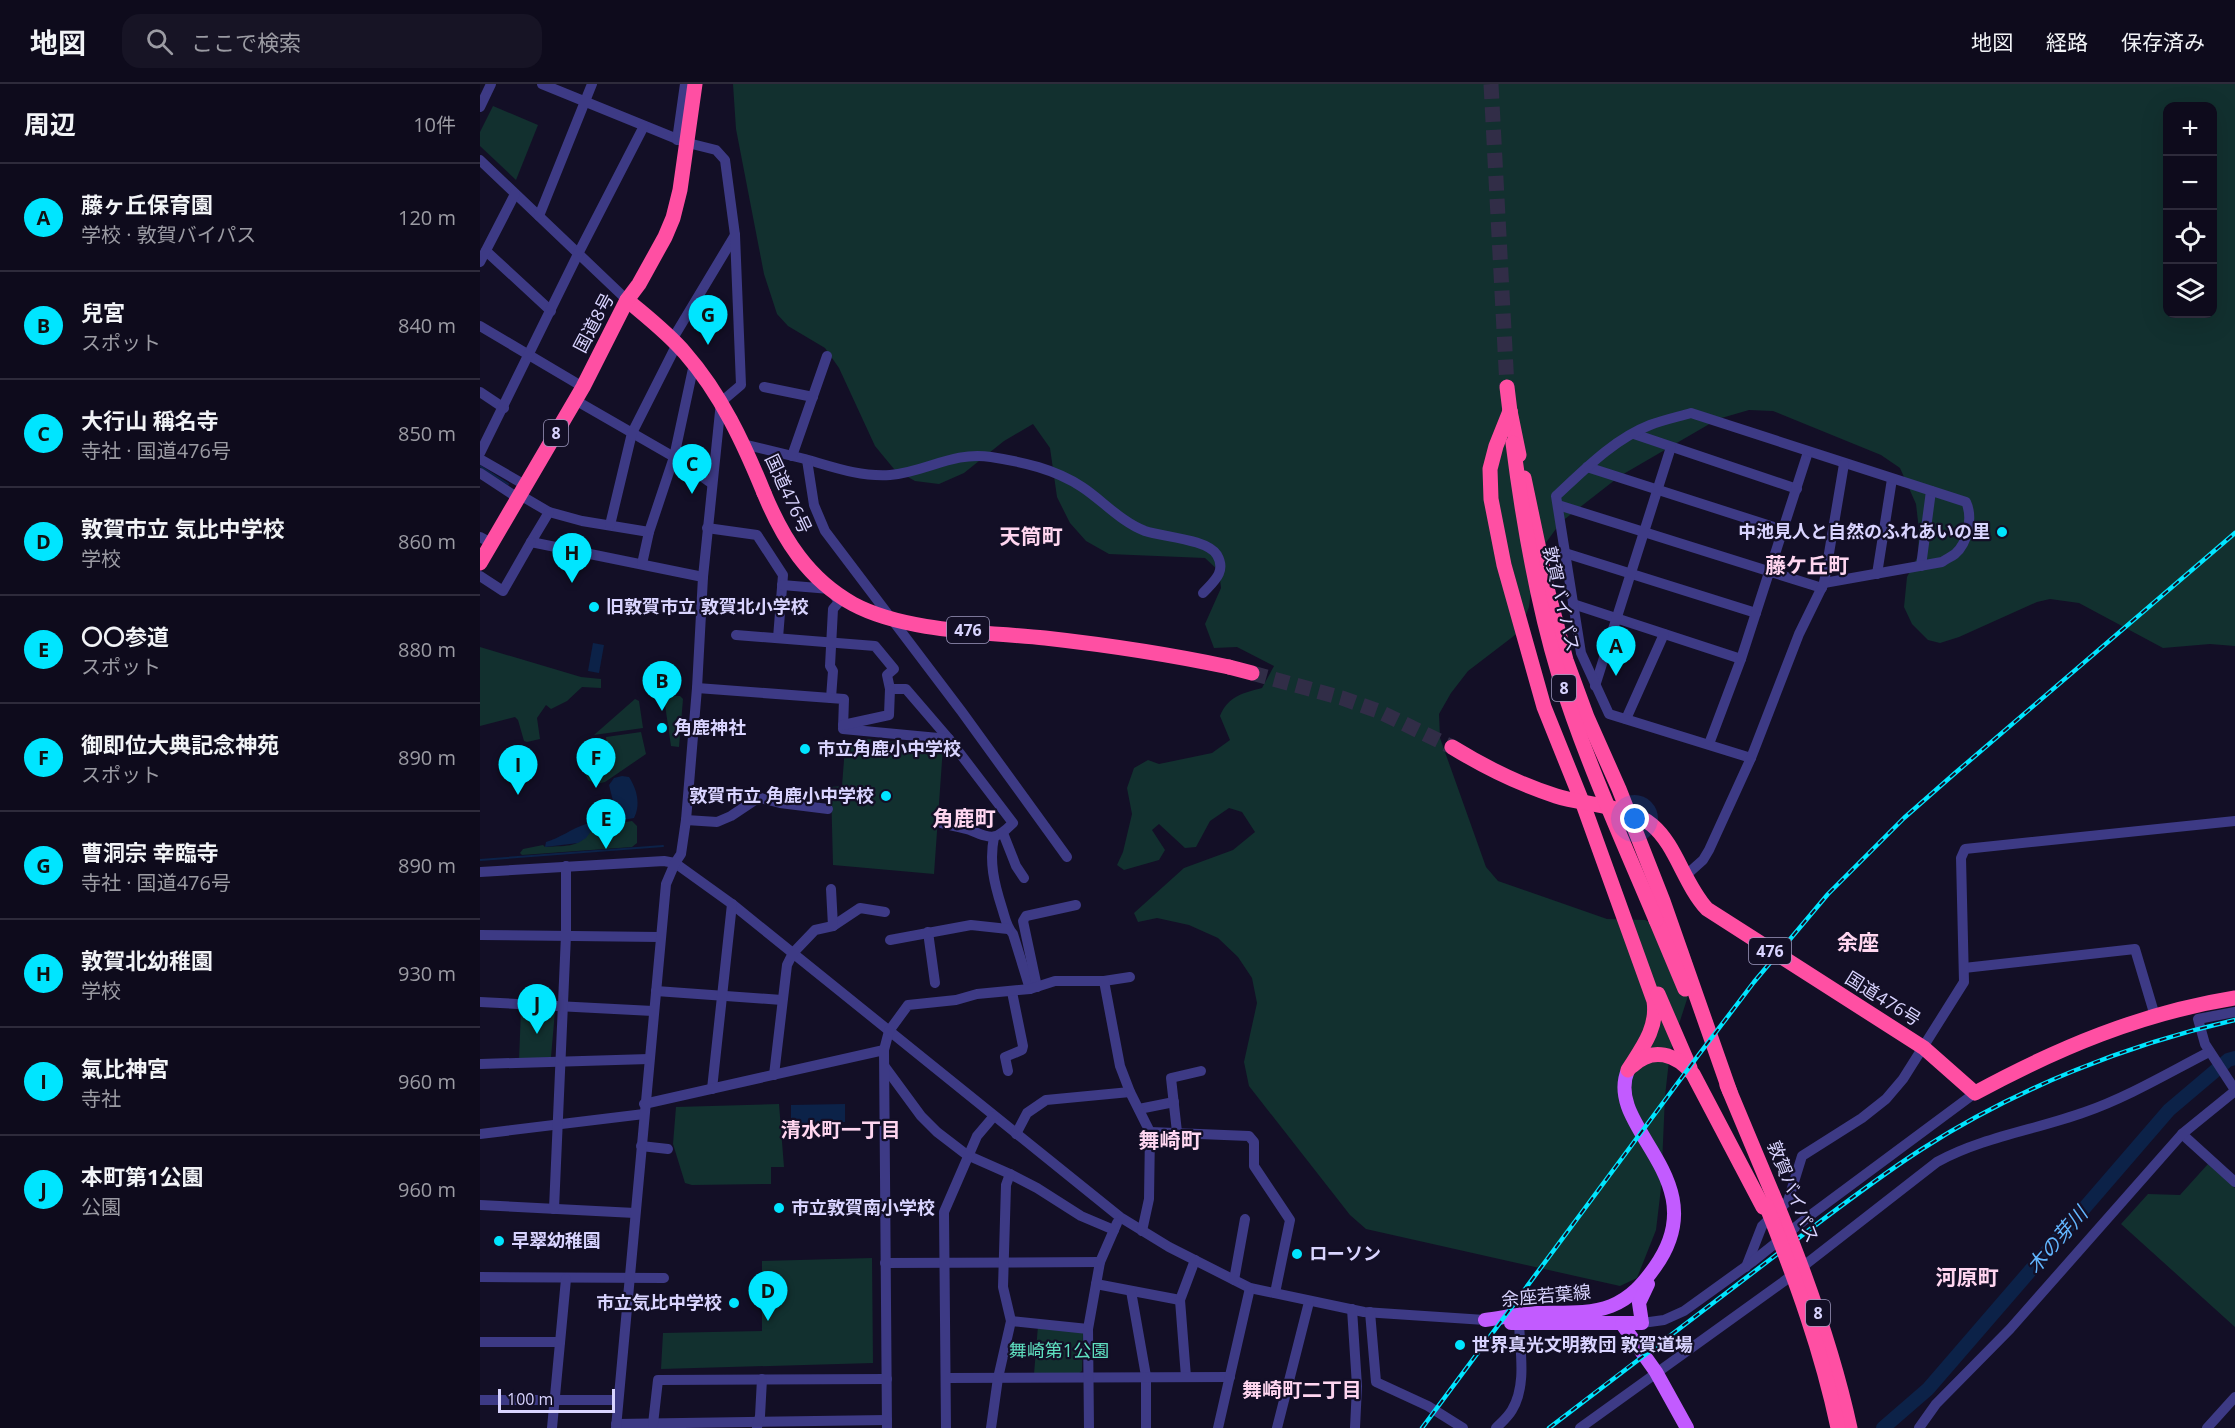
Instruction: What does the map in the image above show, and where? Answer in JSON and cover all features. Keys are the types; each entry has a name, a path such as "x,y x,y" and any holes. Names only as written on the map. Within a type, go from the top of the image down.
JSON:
{"highway":[{"name":"国道8号","path":"480,563 486,540 521,493 579,394 627,300 652,263 673,218 680,190 695,84"},
{"path":"627,300 628,283 655,237 664,216 674,168 687,142"},
{"name":"国道476号","path":"627,300 675,342 694,364 721,402 743,444 781,531 795,553 812,573 839,595 868,611 917,624 1134,649 1252,673"},
{"name":"敦賀バイパス","path":"1507,387 1524,522 1535,583 1560,676 1607,804 1730,1092 1812,1330 1838,1428"},
{"path":"1510,411 1492,457 1489,481 1494,520 1516,613 1541,697 1629,930 1655,1010 1652,1029 1628,1070"},
{"path":"1515,443 1558,633 1576,689 1663,901 1730,1092"},
{"name":"国道476号","path":"1452,747 1503,776 1583,804 1628,812 1646,820 1662,835 1698,899 1718,918 1924,1048 1975,1093"},
{"path":"1629,930 1693,1074 1768,1204"},
{"name":"敦賀バイパス","path":"1680,977 1768,1204 1798,1256 1835,1363 1852,1428"},
{"path":"1975,1093 2049,1054 2155,1016 2235,998"},
{"path":"1628,1070 1645,1057 1662,1054 1681,1061 1693,1074"}],"main road":[{"name":"余座若葉線","path":"1485,1320 1519,1323 1642,1323 1639,1303 1667,1244 1672,1227 1673,1197 1665,1175 1628,1107 1624,1086 1628,1070"},
{"name":"余座若葉線","path":"1485,1320 1532,1313 1576,1312 1605,1308 1620,1302 1634,1292 1657,1264"},
{"path":"1622,1324 1656,1372 1687,1428"}],"street":[{"path":"480,107 491,84"},
{"path":"539,216 592,84"},
{"path":"685,84 687,142"},
{"path":"546,85 644,126 716,150 725,160 735,235 741,385 721,402 711,483 686,820 681,854 666,884 616,1426 887,1424 884,1050 889,1031 908,1005 956,1000 988,993 1012,992 1055,981 1104,981 1130,976"},
{"path":"480,453 644,126"},
{"path":"480,160 627,300"},
{"path":"480,262 515,194"},
{"path":"610,525 632,433 675,342 735,235"},
{"path":"486,251 551,311"},
{"path":"482,330 530,356 632,433 711,483"},
{"path":"792,456 827,356"},
{"path":"642,564 649,532 674,458 694,364"},
{"path":"765,387 813,397"},
{"path":"480,392 504,408"},
{"path":"1558,505 1770,572 1823,586 1942,562 1956,553 1963,543 1969,525 1969,508 1966,502 1691,413 1648,426 1634,434 1587,467 1556,496 1581,653 1609,714 1752,758"},
{"path":"1634,434 1797,489"},
{"path":"743,444 850,472 887,475 912,472 943,460 967,455 989,456 1040,467 1080,486 1140,528 1206,546 1215,552 1220,561 1219,577 1203,593"},
{"path":"1595,686 1671,447"},
{"path":"1709,744 1742,659 1808,452"},
{"path":"480,459 521,493 549,512 649,532"},
{"path":"807,460 814,505 825,531 962,712 1067,857"},
{"path":"1684,877 1703,860 1709,850 1752,758 1799,634 1823,586 1844,464"},
{"path":"1587,467 1783,530"},
{"path":"480,473 521,493"},
{"path":"1877,574 1892,479"},
{"path":"1921,566 1930,491"},
{"path":"480,576 503,591 549,512"},
{"path":"707,528 757,535 783,575 778,638"},
{"path":"531,542 703,577"},
{"path":"1565,553 1756,613"},
{"path":"782,585 830,589 839,602 833,609 831,698"},
{"path":"1573,604 1742,659"},
{"path":"1626,719 1664,634"},
{"path":"736,635 875,646 894,669 887,675 890,689 889,714 843,724"},
{"path":"697,688 844,699 843,729 949,739"},
{"path":"890,689 906,689 949,739 1013,823 999,835 991,852 992,873 996,894 1008,928 1013,934 1034,988"},
{"path":"686,820 717,822 761,798 780,803 828,809"},
{"path":"1746,1267 1762,1226 1788,1201 1802,1156 1862,1118 1886,1099 1924,1048 1964,982 1961,858 1965,849 2235,821"},
{"path":"941,823 970,830 981,836 999,835"},
{"path":"999,835 1023,878"},
{"path":"480,872 664,861 675,863 732,904 1120,1217 1142,1231 1251,1288 1352,1310 1485,1320"},
{"path":"554,1209 566,935 566,866"},
{"path":"831,890 833,926"},
{"path":"712,1089 732,904"},
{"path":"1034,988 1023,921 1026,916 1076,905"},
{"path":"774,1076 787,965 793,953 815,930 833,926 860,908 885,912"},
{"path":"890,940 971,925 1008,928"},
{"path":"928,932 935,983"},
{"path":"480,935 660,937"},
{"path":"1964,968 2134,949 2155,1016"},
{"path":"1104,981 1120,1066 1150,1132 1149,1199 1142,1231"},
{"path":"656,991 782,1000"},
{"path":"1008,1071 1005,1057 1022,1050 1023,1046 1012,992"},
{"path":"480,1002 653,1011"},
{"path":"1919,1428 1936,1404 2010,1329 2182,1134 2233,1088 2210,1054 2198,1019 2235,1011"},
{"path":"480,1134 557,1125 644,1109 712,1089 884,1050"},
{"path":"1580,1428 1783,1282 1937,1162 1961,1149 2084,1113 2210,1054"},
{"path":"480,1064 649,1059"},
{"path":"885,1067 921,1116 937,1132 967,1155 1010,1174 1082,1216 1114,1230"},
{"path":"1178,1132 1171,1078 1202,1071"},
{"path":"1016,1134 1027,1113 1046,1100 1130,1092"},
{"path":"1642,1323 1664,1320 1678,1314 1746,1267 1812,1214 1975,1093"},
{"path":"1139,1109 1174,1102"},
{"path":"946,1428 944,1212 967,1155 977,1136 994,1116"},
{"path":"1150,1132 1248,1136 1254,1142 1254,1166 1290,1220 1275,1293"},
{"path":"2182,1134 2235,1182"},
{"path":"641,1146 668,1149"},
{"path":"991,1428 998,1378 1011,1321 1004,1287 1003,1262 1006,1185 1010,1174"},
{"path":"480,1205 635,1213"},
{"path":"1089,1428 1088,1329 1100,1262 1120,1217"},
{"path":"1234,1280 1245,1219"},
{"path":"1186,1377 1180,1300 1195,1260"},
{"path":"885,1263 1100,1262"},
{"path":"480,1277 664,1278"},
{"path":"552,1428 566,1279"},
{"path":"1096,1284 1180,1300"},
{"path":"1218,1428 1251,1288"},
{"path":"1131,1291 1146,1376 1146,1428"},
{"path":"1277,1428 1309,1302"},
{"path":"1352,1310 1357,1386 1355,1428"},
{"path":"1370,1312 1376,1382 1428,1406 1463,1428"},
{"path":"1011,1321 1088,1329"},
{"path":"1496,1428 1511,1413 1520,1390 1519,1323"},
{"path":"480,1342 560,1342"},
{"path":"946,1378 1230,1377"},
{"path":"757,1425 762,1379"},
{"path":"653,1424 658,1380 887,1379"},
{"path":"2207,1428 2235,1397"},
{"path":"480,1400 618,1400"}],"green space":[{"path":"733,84 2235,84 2235,646 2210,644 2163,648 2079,603 2050,599 2037,602 1959,637 1940,643 1928,640 1912,624 1904,607 1907,577 1918,556 1919,530 1916,504 1900,468 1881,455 1773,411 1749,410 1718,419 1620,476 1561,522 1542,548 1532,581 1529,607 1519,632 1468,671 1451,693 1439,714 1440,738 1486,867 1498,881 1607,919 1645,920 1668,930 1688,949 1694,968 1689,993 1670,1052 1656,1230 1637,1278 1620,1286 1366,1229 1350,1215 1249,1086 1244,1062 1257,1003 1252,978 1238,957 1218,938 1189,925 1157,918 1138,922 1134,913 1184,868 1233,850 1255,832 1242,812 1229,808 1210,821 1196,847 1185,848 1159,824 1152,830 1165,850 1159,860 1124,870 1117,865 1123,852 1132,814 1127,788 1134,768 1148,760 1159,764 1212,753 1230,740 1220,716 1223,709 1237,696 1262,688 1274,666 1237,647 1214,648 1205,624 1221,588 1219,571 1205,558 1109,554 1086,541 1070,523 1057,497 1050,448 1033,424 1004,441 964,473 939,484 915,481 894,469 875,446 839,368 825,348 788,326 777,314 764,274 736,129"},
{"path":"493,106 538,125 516,180 480,146 480,132"},
{"path":"480,647 581,677 601,679 601,688 582,687 567,701 551,709 546,705 537,718 540,739 524,741 515,717 480,726"},
{"path":"680,696 683,699 679,747 671,746 664,698"},
{"path":"635,699 639,701 643,728 594,735"},
{"path":"641,732 646,754 605,782 596,784 588,780 585,773 588,769 609,764 606,737"},
{"path":"858,738 943,747 934,874 833,865 831,787 842,786 845,747 857,747"},
{"path":"632,821 637,826 637,843 632,847 522,855 520,853 523,849 543,845 545,847 573,845 583,839 594,827"},
{"path":"521,1009 555,1011 551,1057 519,1061"},
{"path":"779,1104 784,1167 771,1167 771,1184 692,1185 685,1183 673,1144 676,1107"},
{"path":"2208,1164 2235,1188 2235,1327 2121,1224 2148,1194 2180,1195"},
{"path":"872,1258 873,1363 661,1369 663,1333 762,1331 762,1261"},
{"name":"舞崎第1公園","path":"1038,1326 1083,1332 1082,1371 1078,1374 1034,1374"}],"water":[{"path":"593,643 604,645 599,673 588,671"},
{"path":"629,777 636,792 638,802 634,818 600,824 598,823 600,819 616,813 609,785 614,778"},
{"path":"586,824 594,824 594,827 586,838 578,843 545,847 546,842"},
{"path":"845,1104 845,1122 791,1124 791,1105"}],"waterway":[{"path":"480,466 508,484"},
{"path":"480,860 663,846"},
{"name":"木の芽川","path":"1883,1428 1928,1389 2169,1110 2228,1060 2235,1058"}],"tunnel":[{"path":"1491,84 1507,387"},
{"path":"1252,673 1342,698 1378,711 1452,747"}],"railway":[{"path":"1422,1428 1754,982 1828,894 1904,818 2235,533"},
{"path":"1549,1428 1848,1200 1903,1161 1958,1127 2073,1071 2153,1042 2235,1020"}],"place":[{"name":"曹洞宗 幸臨寺","path":"708,345"},
{"name":"大行山 稱名寺","path":"692,494"},
{"name":"中池見人と自然のふれあいの里","path":"2002,532"},
{"name":"敦賀北幼稚園","path":"572,583"},
{"name":"旧敦賀市立 敦賀北小学校","path":"594,607"},
{"name":"藤ヶ丘保育園","path":"1616,676"},
{"name":"兒宮","path":"662,711"},
{"name":"角鹿神社","path":"662,728"},
{"name":"市立角鹿小中学校","path":"805,749"},
{"name":"御即位大典記念神苑","path":"596,788"},
{"name":"氣比神宮","path":"518,795"},
{"name":"敦賀市立 角鹿小中学校","path":"886,796"},
{"name":"〇〇参道","path":"606,849"},
{"name":"本町第1公園","path":"537,1034"},
{"name":"市立敦賀南小学校","path":"779,1208"},
{"name":"早翠幼稚園","path":"499,1241"},
{"name":"ローソン","path":"1297,1254"},
{"name":"市立気比中学校","path":"734,1303"},
{"name":"敦賀市立 気比中学校","path":"768,1321"},
{"name":"世界真光文明教団 敦賀道場","path":"1460,1345"}],"district":[{"name":"天筒町","path":"1031,537"},
{"name":"藤ケ丘町","path":"1807,566"},
{"name":"角鹿町","path":"964,819"},
{"name":"余座","path":"1858,943"},
{"name":"清水町一丁目","path":"841,1130"},
{"name":"舞崎町","path":"1170,1141"},
{"name":"河原町","path":"1967,1278"},
{"name":"舞崎町二丁目","path":"1302,1390"}]}
